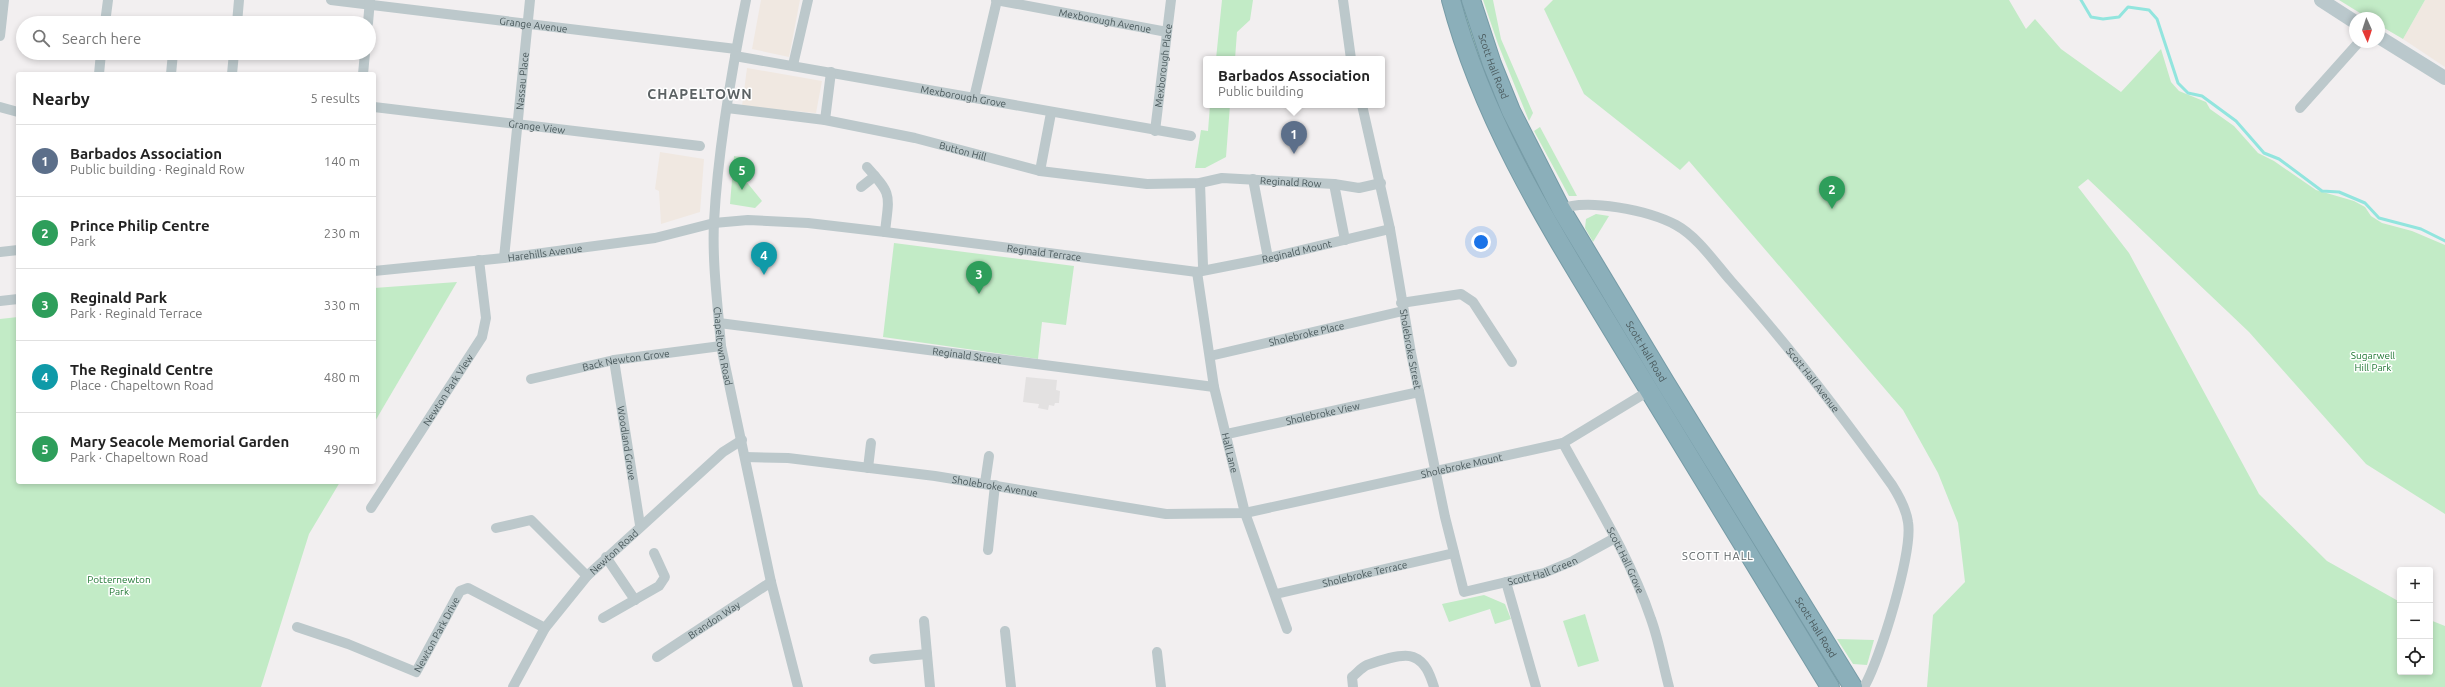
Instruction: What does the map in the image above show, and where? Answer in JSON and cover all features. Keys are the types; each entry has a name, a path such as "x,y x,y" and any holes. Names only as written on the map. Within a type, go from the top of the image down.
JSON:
{"highway":[{"name":"Scott Hall Road","path":"1451,0 1490,112 1514,164 1544,217 1830,687"},
{"name":"Scott Hall Road","path":"1471,0 1492,64 1511,111 1561,209 1665,382 1853,687"}],"street":[{"path":"0,36 4,0"},
{"path":"106,16 108,0"},
{"path":"238,16 239,0"},
{"name":"Grange Avenue","path":"331,0 370,2 527,22 736,53"},
{"name":"Nassau Place","path":"504,258 530,0"},
{"name":"Chapeltown Road","path":"746,0 727,108 714,223 719,323 721,346 771,582 798,687"},
{"path":"793,65 808,0"},
{"path":"974,98 997,0"},
{"name":"Mexborough Avenue","path":"997,0 1167,32"},
{"name":"Mexborough Place","path":"1155,131 1171,0"},
{"path":"1343,0 1350,56"},
{"path":"2321,0 2349,18"},
{"path":"369,16 370,2"},
{"path":"2385,41 2445,78"},
{"path":"2300,108 2354,48"},
{"name":"Mexborough Grove","path":"736,53 1051,113 1191,136"},
{"path":"99,72 100,60"},
{"path":"171,72 172,60"},
{"path":"232,72 233,60"},
{"path":"363,72 364,60"},
{"path":"825,120 831,72"},
{"path":"0,107 16,111"},
{"name":"Grange View","path":"376,107 517,126 700,146"},
{"name":"Button Hill","path":"727,108 825,120 915,138 1040,171 1147,184 1200,183"},
{"name":"Sholebroke Street","path":"1363,108 1381,183 1402,307 1419,392 1464,592"},
{"path":"1040,171 1051,113"},
{"path":"868,167 884,186 889,196 885,232"},
{"path":"861,187 875,176"},
{"name":"Reginald Row","path":"1200,183 1222,178 1334,184 1359,188 1381,183"},
{"path":"1253,179 1268,258"},
{"name":"Hall Lane","path":"1200,183 1201,270 1214,386 1227,434 1245,513 1276,594 1287,629"},
{"path":"1334,184 1345,240"},
{"name":"Scott Hall Avenue","path":"1544,217 1561,209 1596,205 1638,210 1676,226 1696,242 1795,355 1892,485 1902,501 1908,521 1909,540 1890,615 1871,677 1864,687"},
{"name":"Reginald Terrace","path":"714,223 755,220 808,223 1201,270"},
{"name":"Harehills Avenue","path":"376,271 504,258 656,238 714,223"},
{"name":"Reginald Mount","path":"1201,270 1268,258 1390,229"},
{"path":"0,252 16,250"},
{"name":"Newton Park View","path":"371,508 482,337 486,318 478,260"},
{"name":"Sholebroke Place","path":"1210,356 1402,307 1461,294 1473,302 1512,362"},
{"path":"0,301 16,299"},
{"name":"Reginald Street","path":"719,323 1214,386"},
{"name":"Back Newton Grove","path":"531,379 614,360 721,346"},
{"name":"Woodland Grove","path":"614,360 640,525"},
{"name":"Sholebroke Mount","path":"1245,513 1437,472 1563,443 1665,382"},
{"name":"Sholebroke View","path":"1227,434 1419,392"},
{"name":"Newton Road","path":"513,687 545,628 587,576 640,525 723,452 742,440"},
{"path":"868,468 871,443"},
{"name":"Scott Hall Grove","path":"1563,443 1615,538 1651,619 1669,687"},
{"path":"988,550 990,484 989,456"},
{"name":"Sholebroke Avenue","path":"745,457 788,458 990,484 1166,514 1245,513"},
{"path":"496,528 531,520 587,576"},
{"name":"Scott Hall Green","path":"1464,592 1544,573 1573,561 1615,538"},
{"path":"603,618 659,586 666,577 654,553"},
{"name":"Sholebroke Terrace","path":"1276,594 1454,553"},
{"path":"606,557 635,600"},
{"name":"Brandon Way","path":"657,657 771,582"},
{"path":"1506,582 1536,687"},
{"name":"Newton Park Drive","path":"297,627 348,644 416,672 460,591 468,588 545,628"},
{"path":"924,621 930,687"},
{"path":"1005,631 1011,687"},
{"path":"1157,652 1161,687"},
{"path":"874,659 927,654"},
{"path":"1353,687 1352,677 1366,665 1412,656 1423,663 1430,674 1434,687"}],"shaded area":[{"path":"761,0 800,0 789,57 752,49"},
{"path":"2425,0 2445,0 2445,67 2403,39"},
{"path":"747,68 822,81 816,113 742,106"},
{"path":"660,152 704,159 700,212 661,224 659,191 655,189"},
{"path":"1026,377 1057,380 1056,390 1060,391 1059,403 1055,403 1054,406 1049,405 1048,410 1038,408 1039,404 1023,402"}],"green space":[{"path":"1222,0 1253,0 1250,20 1237,32 1235,56 1216,56"},
{"path":"1458,0 1465,0 1511,129 1509,130 1493,100"},
{"path":"1483,0 1493,0 1501,39 1533,113 1529,121 1498,44"},
{"name":"Sugarwell Hill Park","path":"1553,0 2009,0 2026,29 2035,19 2061,49 2121,92 2161,49 2171,82 2179,91 2206,102 2210,109 2234,126 2258,153 2274,161 2316,190 2354,201 2365,207 2371,216 2382,223 2412,231 2445,245 2445,514 2366,464 2249,332 2088,179 2078,187 2129,253 2259,494 2327,561 2397,600 2397,675 2433,675 2433,621 2445,626 2445,687 1927,687 1933,615 1965,582 1958,523 1938,473 1903,410 1689,161 1680,170 1584,94 1544,9"},
{"path":"2339,0 2425,0 2403,39 2385,28 2385,12 2358,12"},
{"path":"1210,108 1230,108 1226,157 1205,168 1195,168 1201,130 1208,131"},
{"path":"1540,127 1577,196 1569,196 1534,131"},
{"path":"734,156 747,158 745,180 762,201 755,208 730,204"},
{"path":"1596,214 1609,216 1593,242 1585,228 1586,219"},
{"path":"894,243 1074,266 1066,325 1042,322 1038,359 883,337"},
{"path":"457,282 376,420 376,288"},
{"name":"Potternewton Park","path":"16,317 16,484 339,484 309,534 261,687 0,687 0,319"},
{"path":"1484,595 1505,604 1511,619 1495,624 1490,609 1449,622 1442,604"},
{"path":"1585,614 1599,661 1578,667 1563,621"},
{"path":"1837,639 1874,640 1867,665 1853,664"}],"waterway":[{"path":"2081,0 2091,17 2103,19 2119,17 2128,7 2149,10 2157,19 2178,83 2188,93 2202,96 2236,121 2264,153 2279,159 2322,191 2339,192 2365,203 2379,218 2421,229 2445,241"}],"place":[{"name":"Barbados Association","path":"1294,154"},
{"name":"Mary Seacole Memorial Garden","path":"742,190"},
{"name":"Prince Philip Centre","path":"1832,209"},
{"name":"The Reginald Centre","path":"764,275"},
{"name":"Reginald Park","path":"979,294"}],"district":[{"name":"CHAPELTOWN","path":"700,94"},
{"name":"SCOTT HALL","path":"1718,556"}]}
